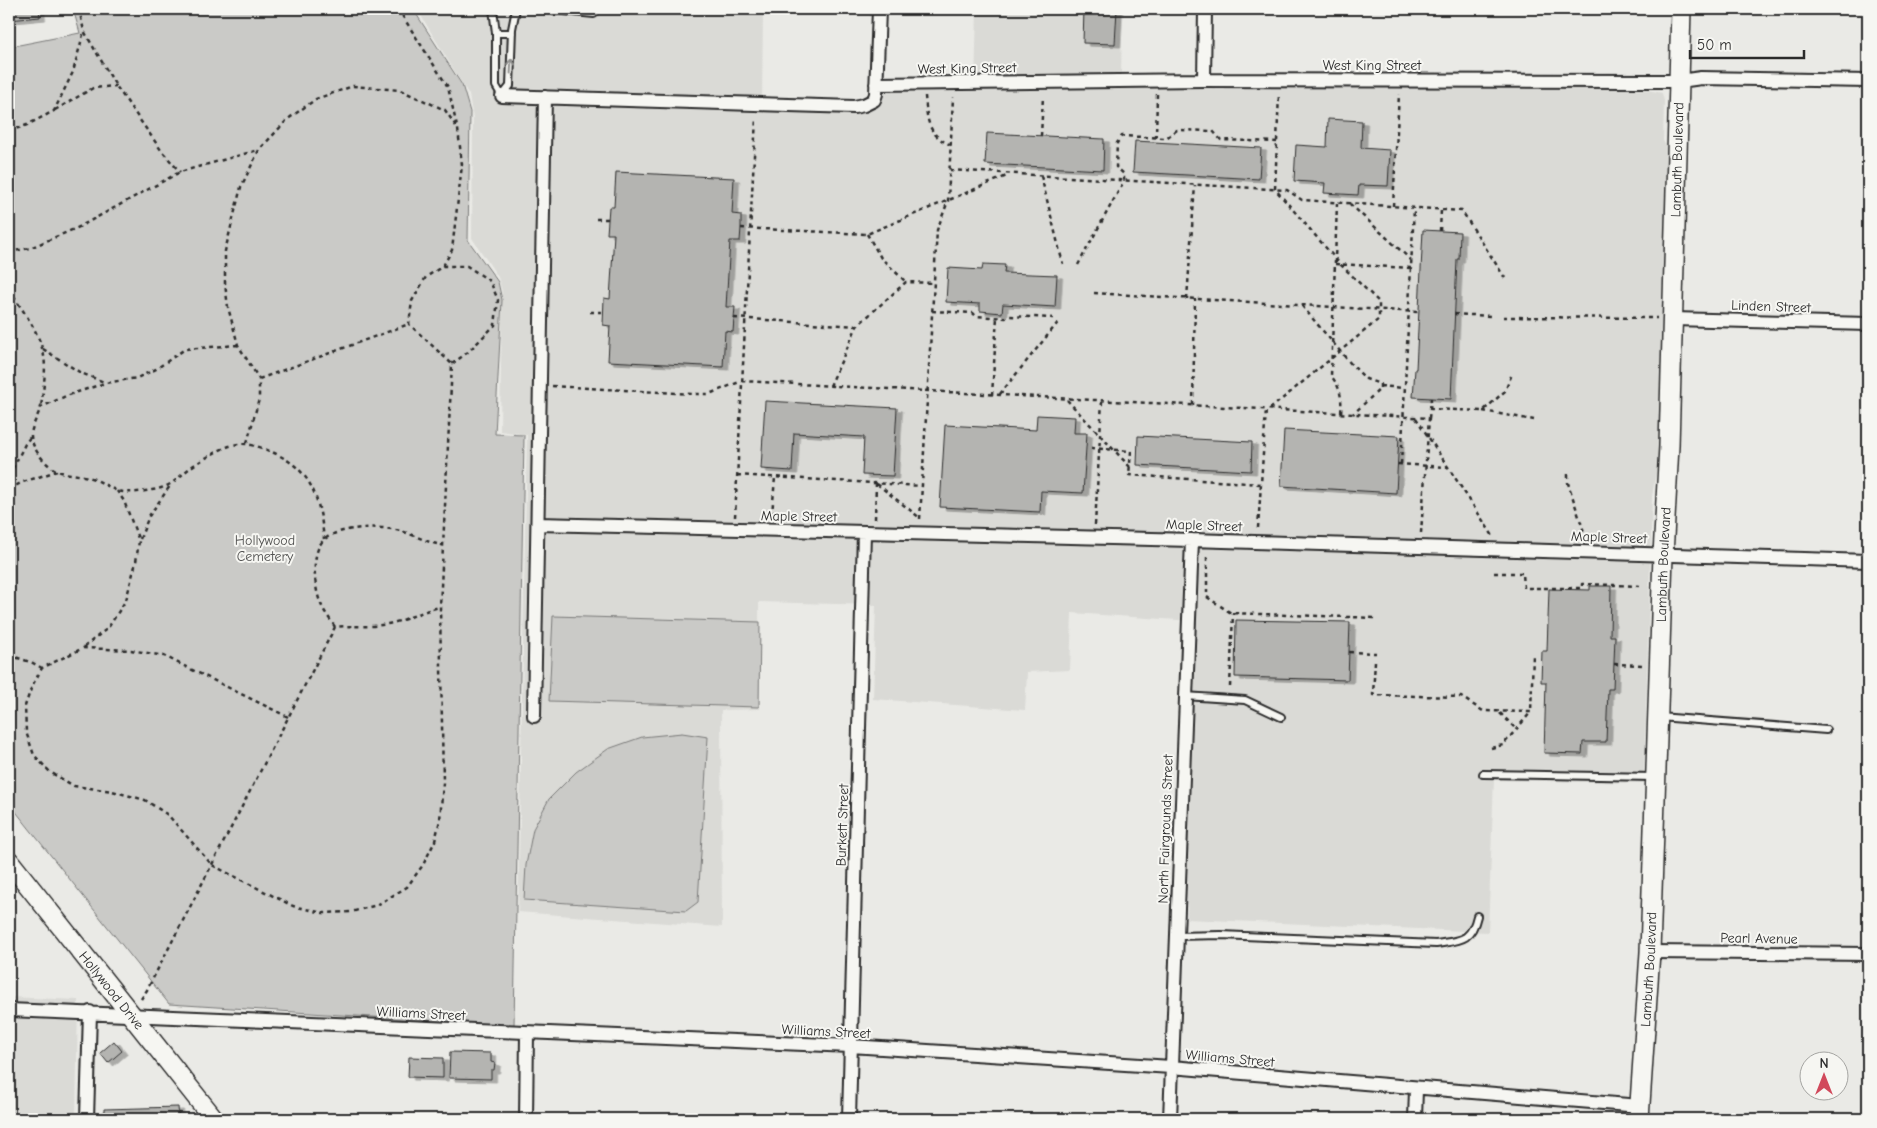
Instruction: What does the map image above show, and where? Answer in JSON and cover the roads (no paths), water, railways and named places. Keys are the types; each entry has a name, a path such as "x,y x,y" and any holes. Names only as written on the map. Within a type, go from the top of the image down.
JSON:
{"street":[{"path":"502,96 757,104 864,105 874,100 879,9"},
{"path":"1204,80 1205,9"},
{"name":"Lambuth Boulevard","path":"1640,1112 1650,952 1658,716 1663,554 1665,319 1680,81 1681,9"},
{"name":"West King Street","path":"876,84 1204,80 1680,81 1701,78 1868,81"},
{"path":"534,716 545,97"},
{"name":"Linden Street","path":"1665,319 1868,324"},
{"name":"Maple Street","path":"538,524 1192,540 1868,561"},
{"name":"Burkett Street","path":"849,1119 864,532"},
{"name":"North Fairgrounds Street","path":"1170,1119 1192,540"},
{"name":"Hollywood Drive","path":"9,861 214,1119"},
{"name":"Pearl Avenue","path":"1650,952 1868,954"},
{"name":"Williams Street","path":"9,1010 851,1046 1171,1068 1416,1088 1640,1112"},
{"path":"87,1119 90,1012"},
{"path":"526,1119 527,1033"},
{"path":"1415,1119 1416,1088"}],"lane":[{"path":"494,9 496,86 502,96 510,86 512,33 516,9"},
{"path":"544,9 594,14"},
{"path":"496,33 512,33"},
{"path":"1185,696 1245,700 1281,717"},
{"path":"1658,716 1826,730"},
{"path":"1483,774 1656,777"},
{"path":"1176,936 1220,935 1436,944 1462,940 1474,928 1477,916"}],"park label":[{"name":"Hollywood Cemetery","path":"265,548"}]}
